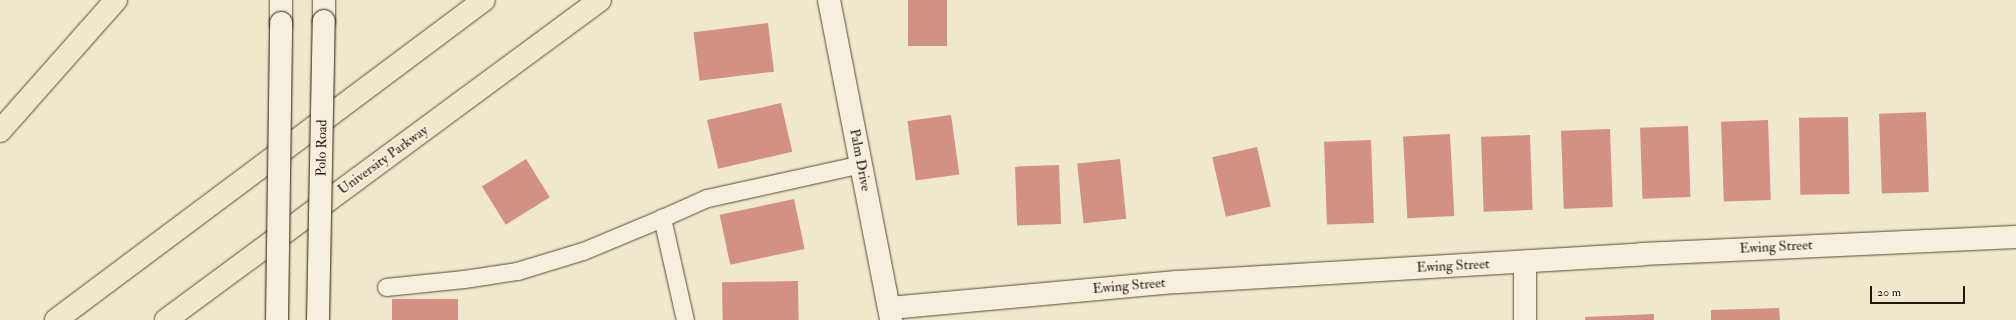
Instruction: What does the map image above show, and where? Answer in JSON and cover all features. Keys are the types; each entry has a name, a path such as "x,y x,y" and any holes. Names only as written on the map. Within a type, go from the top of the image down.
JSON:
{"main road":[{"path":"0,131 116,0"},
{"path":"56,320 484,0"},
{"name":"University Parkway","path":"166,320 600,0"}],"street":[{"path":"277,320 281,22 280,0"},
{"name":"Palm Drive","path":"829,0 890,314"},
{"name":"Polo Road","path":"318,320 324,11"},
{"name":"Ewing Street","path":"890,314 1143,284 1812,245 2016,238"},
{"path":"1525,262 1526,320"}],"lane":[{"path":"386,287 464,280 517,270 583,251 707,198 861,164"},
{"path":"662,218 685,320"}],"building":[{"path":"908,0 947,0 947,46 908,46"},
{"path":"768,23 774,72 700,81 694,32"},
{"path":"781,103 792,152 718,169 707,120"},
{"path":"1926,112 1929,192 1882,194 1879,114"},
{"path":"951,115 959,174 916,181 907,121"},
{"path":"1848,117 1849,194 1800,195 1799,118"},
{"path":"1768,120 1771,200 1724,202 1721,122"},
{"path":"1688,126 1690,197 1643,199 1640,128"},
{"path":"1610,129 1613,207 1564,209 1561,131"},
{"path":"1450,134 1454,216 1407,218 1403,136"},
{"path":"1530,135 1533,210 1484,212 1481,137"},
{"path":"1371,140 1374,223 1327,225 1324,142"},
{"path":"1257,147 1271,206 1226,217 1212,157"},
{"path":"526,159 550,197 506,225 482,187"},
{"path":"1120,159 1126,219 1084,223 1077,163"},
{"path":"1059,165 1061,224 1017,225 1015,167"},
{"path":"794,199 805,249 730,265 720,215"},
{"path":"798,281 799,320 723,320 722,282"},
{"path":"392,299 458,299 458,320 392,320"},
{"path":"1779,308 1780,320 1711,320 1711,310"},
{"path":"1654,314 1654,320 1585,320 1585,317"}]}
